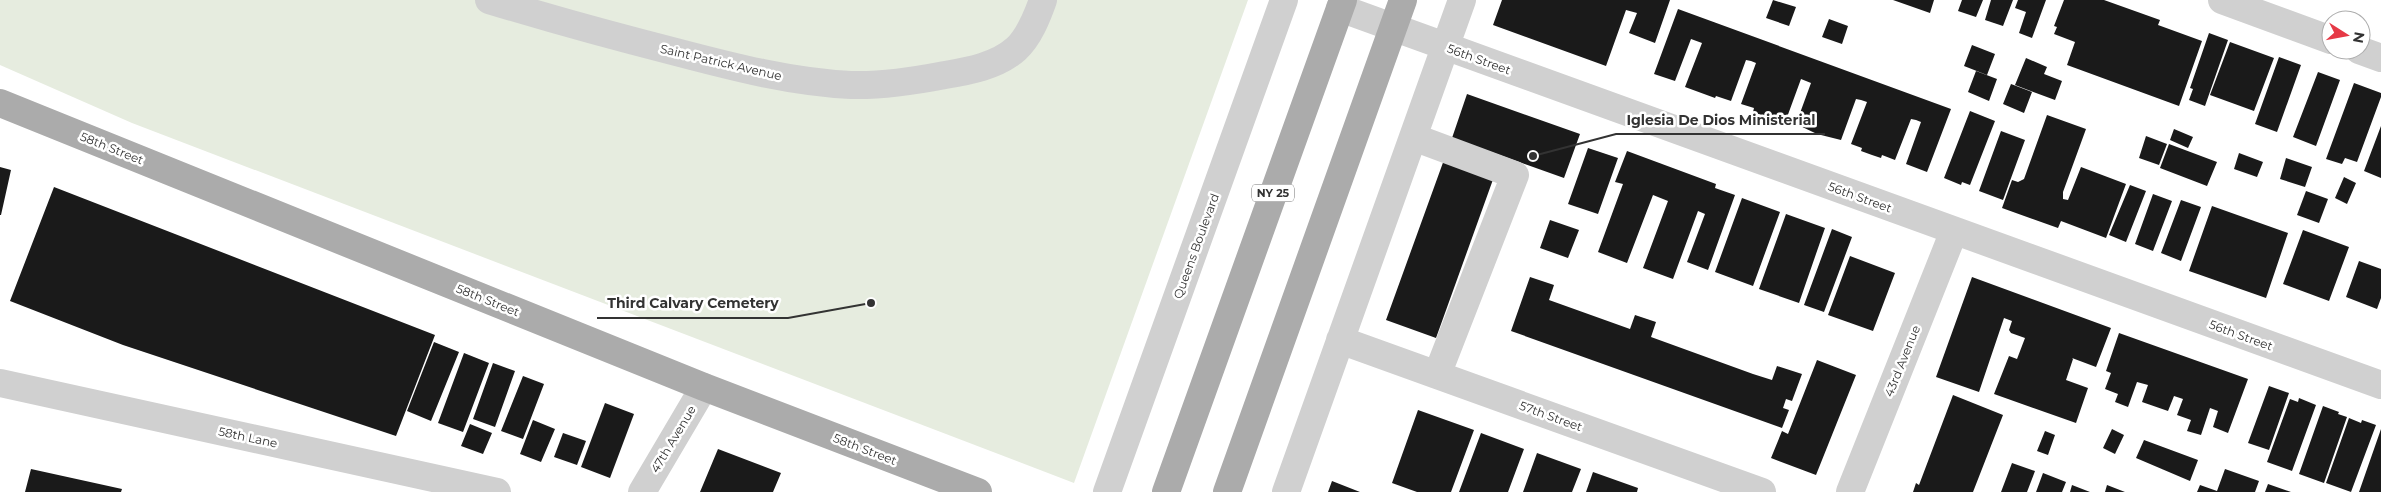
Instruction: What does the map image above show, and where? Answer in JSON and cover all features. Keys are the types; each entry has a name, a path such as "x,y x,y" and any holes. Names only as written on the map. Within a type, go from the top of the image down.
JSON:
{"main road":[{"path":"1227,492 1403,0"},
{"name":"NY 25","path":"1166,492 1341,4"},
{"name":"58th Street","path":"0,103 704,387 978,492"}],"street":[{"name":"Saint Patrick Avenue","path":"490,0 576,26 740,69 784,77 852,85 909,81 966,72 997,61 1017,48 1025,37 1043,0"},
{"name":"Queens Boulevard","path":"1107,492 1284,0"},
{"path":"1286,492 1462,0"},
{"path":"2222,0 2321,36"},
{"name":"56th Street","path":"1341,4 1393,28 2381,385"},
{"path":"1413,137 1515,175 1437,375"},
{"name":"43rd Avenue","path":"1850,492 1954,231"},
{"name":"57th Street","path":"1340,340 1762,492"},
{"name":"58th Lane","path":"0,383 497,492"},
{"name":"47th Avenue","path":"642,492 704,387"}],"shaded area":[{"path":"0,0 1248,0 1074,483 132,123 0,65"}],"building":[{"path":"1502,0 1670,0 1655,43 1629,33 1637,13 1626,10 1606,66 1493,25"},
{"path":"1773,0 1796,7 1789,26 1766,18"},
{"path":"1893,0 1934,0 1930,13"},
{"path":"1962,0 1983,0 1976,17 1958,11"},
{"path":"1991,0 2013,0 2003,26 1985,20"},
{"path":"2018,0 2046,0 2032,38 2019,33 2026,12 2015,8"},
{"path":"2064,0 2104,0 2160,20 2158,25 2202,41 2179,106 2067,65 2075,42 2054,34 2057,27 2054,26"},
{"path":"1678,9 1951,109 1927,172 1906,164 1921,122 1916,120 1911,119 1895,160 1882,155 1881,158 1861,151 1862,148 1851,144 1867,102 1856,99 1841,140 1817,134 1796,124 1811,83 1801,79 1786,120 1773,115 1772,119 1753,112 1754,108 1741,104 1756,63 1751,61 1746,60 1731,101 1716,96 1715,98 1685,87 1702,43 1691,39 1675,81 1654,74"},
{"path":"1829,19 1848,26 1842,44 1822,37"},
{"path":"2209,33 2228,40 2205,106 2189,100 2193,89 2190,88"},
{"path":"2230,42 2274,58 2254,111 2210,95"},
{"path":"1972,45 1995,54 1987,75 1964,66"},
{"path":"2279,57 2301,65 2277,132 2255,124"},
{"path":"2026,58 2047,67 2044,74 2062,81 2055,100 2015,85"},
{"path":"1976,71 1997,79 1989,101 1968,92"},
{"path":"2318,72 2340,80 2316,146 2293,137"},
{"path":"2354,83 2381,93 2381,97 2357,162 2345,158 2342,164 2326,159"},
{"path":"2011,84 2032,92 2024,113 2003,104"},
{"path":"1467,94 1580,134 1564,178 1452,138"},
{"path":"1970,111 1995,121 1970,185 1962,182 1961,185 1944,178"},
{"path":"2047,115 2086,129 2063,192 2063,199 2068,200 2081,167 2126,184 2106,238 2061,221 2058,228 2002,208 2012,180 2018,182 2024,179"},
{"path":"2381,126 2381,178 2364,171"},
{"path":"2174,129 2193,137 2188,148 2170,140"},
{"path":"2001,131 2025,140 2003,200 1979,191"},
{"path":"2146,136 2167,144 2159,165 2139,158"},
{"path":"2169,144 2217,162 2207,186 2160,168"},
{"path":"1588,148 1618,158 1598,214 1568,204"},
{"path":"1627,151 1716,184 1715,188 1735,195 1708,270 1687,262 1705,214 1698,211 1673,279 1643,268 1668,201 1653,195 1627,263 1598,252 1623,184 1615,182"},
{"path":"2239,153 2263,162 2257,177 2234,169"},
{"path":"1445,157 1495,174 1436,338 1386,320"},
{"path":"2286,158 2312,167 2305,187 2280,179"},
{"path":"0,167 11,170 1,215 0,215"},
{"path":"2344,177 2356,183 2347,204 2335,198"},
{"path":"2130,185 2146,191 2126,242 2109,235"},
{"path":"54,187 435,335 396,436 123,345 10,301"},
{"path":"2306,191 2328,199 2319,223 2297,215"},
{"path":"2153,194 2172,201 2153,251 2135,244"},
{"path":"1742,198 1780,212 1753,286 1715,272"},
{"path":"2181,200 2201,207 2181,261 2161,253"},
{"path":"2212,206 2288,233 2266,298 2189,271"},
{"path":"1786,214 1825,228 1799,303 1759,289"},
{"path":"1550,220 1579,230 1568,258 1540,248"},
{"path":"1832,229 1852,237 1824,312 1804,305"},
{"path":"2303,230 2349,247 2329,301 2283,284"},
{"path":"1850,256 1895,273 1873,331 1828,315"},
{"path":"2359,261 2381,269 2381,298 2377,309 2346,297"},
{"path":"1530,277 1554,285 1549,300 1630,329 1635,315 1656,322 1651,337 1753,374 1772,380 1777,366 1802,374 1792,401 1786,399 1783,408 1789,410 1782,428 1511,331"},
{"path":"1972,277 2111,328 2096,367 2072,358 2066,380 2088,388 2076,423 1994,394 2009,356 2017,359 2025,338 2011,333 2009,330 2012,321 2004,318 1979,392 1936,377"},
{"path":"2119,333 2248,379 2228,433 2213,427 2218,411 2210,408 2201,435 2187,431 2191,420 2177,415 2183,399 2174,396 2168,411 2142,402 2148,385 2137,382 2128,407 2115,402 2118,394 2105,389 2111,373 2106,371"},
{"path":"434,342 459,352 431,421 407,411"},
{"path":"464,353 489,363 463,432 438,423"},
{"path":"1817,360 1856,375 1816,475 1771,458 1782,431 1788,434"},
{"path":"493,363 515,371 495,427 473,419"},
{"path":"523,376 544,384 523,439 501,431"},
{"path":"2269,386 2289,393 2269,450 2248,443"},
{"path":"1953,395 2003,415 1973,492 1913,492 1916,483 1919,485"},
{"path":"2299,398 2316,405 2292,471 2267,462 2290,399 2298,402"},
{"path":"605,403 634,414 610,478 581,467"},
{"path":"2323,406 2347,417 2324,483 2299,474"},
{"path":"1418,410 1474,430 1451,492 1417,492 1392,483"},
{"path":"2349,418 2361,423 2362,420 2376,425 2351,492 2326,483"},
{"path":"533,420 555,429 541,462 520,454"},
{"path":"470,424 492,433 483,454 461,446"},
{"path":"2112,429 2124,435 2115,454 2103,448"},
{"path":"2381,429 2381,492 2359,492"},
{"path":"2045,431 2055,435 2048,455 2037,451"},
{"path":"563,433 586,441 577,465 554,457"},
{"path":"1481,433 1524,449 1508,492 1459,492"},
{"path":"2144,440 2198,460 2190,481 2136,458"},
{"path":"718,449 781,473 773,492 700,492"},
{"path":"1537,453 1581,469 1572,492 1523,492"},
{"path":"2012,463 2035,471 2027,492 2001,492"},
{"path":"31,469 122,489 121,492 25,492"},
{"path":"2225,469 2259,481 2255,492 2197,492 2200,485 2217,491"},
{"path":"1593,472 1638,488 1637,492 1586,492"},
{"path":"2043,473 2066,482 2062,492 2036,492"},
{"path":"1332,481 1360,492 1328,492"},
{"path":"2268,484 2291,492 2265,492"},
{"path":"2072,485 2090,492 2070,492"},
{"path":"2107,485 2125,492 2105,492"}],"place":[{"name":"Iglesia De Dios Ministerial","path":"1533,156"},
{"name":"Third Calvary Cemetery","path":"871,303"}]}
